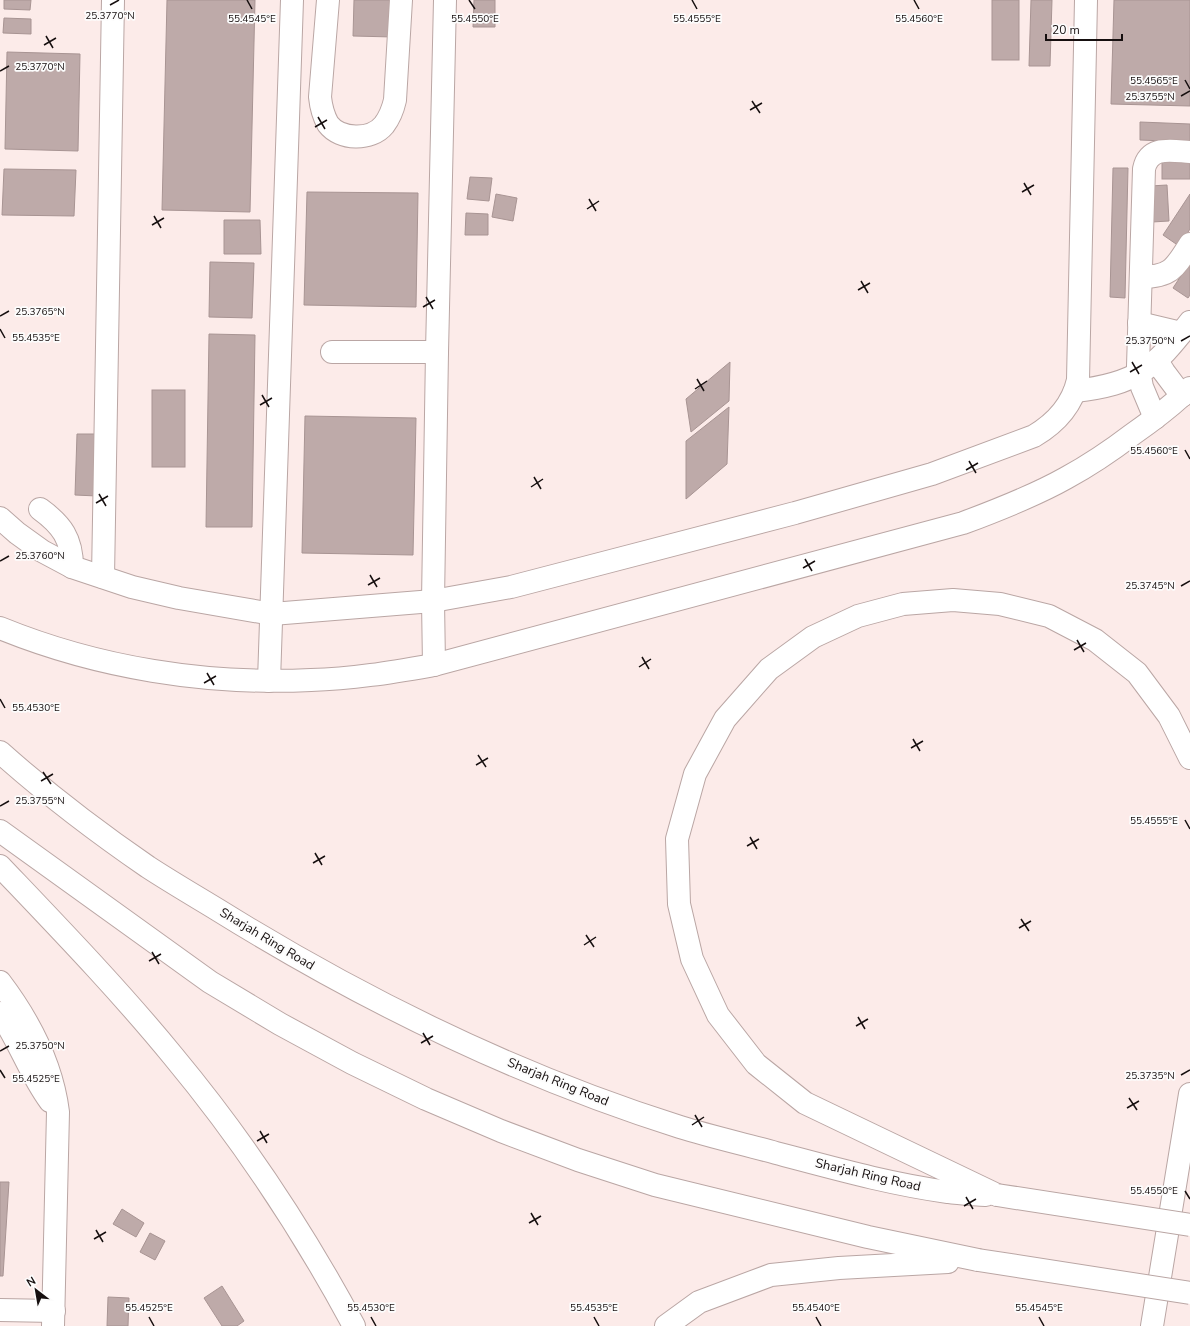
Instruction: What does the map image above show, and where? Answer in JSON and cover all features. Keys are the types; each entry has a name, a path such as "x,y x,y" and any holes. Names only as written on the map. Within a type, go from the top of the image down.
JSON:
{"main road":[{"path":"103,577 113,0"},
{"path":"269,681 292,0"},
{"path":"328,0 320,97 322,113 329,125 342,134 356,137 370,134 383,126 391,115 396,100 402,0"},
{"path":"434,666 433,602 437,352 445,0"},
{"path":"0,518 17,533 42,551 72,567 132,587 179,598 272,614 433,602 511,587 795,513 932,474 1034,436 1059,418 1068,405 1075,391 1079,367 1086,0"},
{"path":"1155,418 1142,387 1138,366 1144,169 1148,157 1159,151 1190,152"},
{"path":"1141,277 1161,276 1170,271 1177,265 1190,244"},
{"path":"1139,323 1186,327"},
{"path":"1075,391 1108,386 1139,374 1157,361 1168,350 1186,327"},
{"path":"332,352 437,352"},
{"path":"0,628 69,652 154,671 197,677 269,681 311,680 352,678 434,666 963,523 1006,507 1067,477 1112,449 1155,418 1186,392 1164,372 1157,361"},
{"path":"40,509 58,524 65,533 70,544 72,567"},
{"path":"997,1195 805,1103 756,1064 718,1015 692,959 679,904 678,839 695,774 725,719 769,669 813,637 858,616 903,604 954,600 1000,604 1049,616 1095,640 1136,673 1169,716 1190,758"},
{"name":"Sharjah Ring Road","path":"0,752 78,815 149,867 317,969 387,1006 459,1041 606,1102 682,1127 881,1180 950,1193 997,1195 1190,1225"},
{"path":"0,831 210,982 280,1024 352,1063 426,1099 501,1131 578,1160 655,1185 868,1237 978,1260 1190,1293"},
{"path":"0,866 123,997 204,1095 260,1172 304,1238 354,1326"},
{"path":"0,982 15,1003 38,1044 53,1082 58,1112 53,1319 0,1310"},
{"path":"0,1013 42,1090 58,1112"},
{"path":"1152,1326 1190,1094"},
{"path":"666,1326 699,1302 771,1275 839,1268 978,1260"}],"building":[{"path":"4,0 31,0 30,10 4,9"},
{"path":"167,0 255,0 250,212 162,210"},
{"path":"354,0 394,0 393,37 353,36"},
{"path":"474,0 495,0 495,27 473,27"},
{"path":"992,0 1019,0 1019,60 992,60"},
{"path":"1031,0 1052,0 1050,66 1029,66"},
{"path":"1114,0 1190,0 1190,106 1111,104"},
{"path":"4,18 31,19 31,34 3,33"},
{"path":"7,52 80,54 78,151 5,149"},
{"path":"1140,122 1190,124 1190,142 1140,140"},
{"path":"1162,159 1190,159 1190,179 1162,179"},
{"path":"1113,168 1128,168 1125,298 1110,297"},
{"path":"4,169 76,170 74,216 2,215"},
{"path":"470,177 492,178 489,201 467,199"},
{"path":"1167,185 1169,221 1152,222 1150,186"},
{"path":"307,192 418,193 416,307 304,305"},
{"path":"496,194 517,198 513,221 492,217"},
{"path":"1190,194 1190,229 1179,246 1163,235"},
{"path":"466,213 488,214 488,235 465,235"},
{"path":"224,220 260,220 261,254 224,254"},
{"path":"210,262 254,263 252,318 209,317"},
{"path":"1190,262 1190,295 1188,298 1173,288"},
{"path":"209,334 255,335 252,527 206,527"},
{"path":"730,362 729,401 691,432 686,399"},
{"path":"152,390 185,390 185,467 152,467"},
{"path":"729,407 727,464 686,499 686,441"},
{"path":"305,416 416,418 413,555 302,553"},
{"path":"77,434 99,434 97,496 75,495"},
{"path":"0,1182 9,1182 3,1276 0,1276"},
{"path":"122,1209 144,1223 136,1237 113,1224"},
{"path":"150,1233 165,1241 155,1260 140,1252"},
{"path":"222,1286 244,1321 237,1326 222,1326 204,1298"},
{"path":"108,1297 129,1298 128,1326 107,1326"}]}
